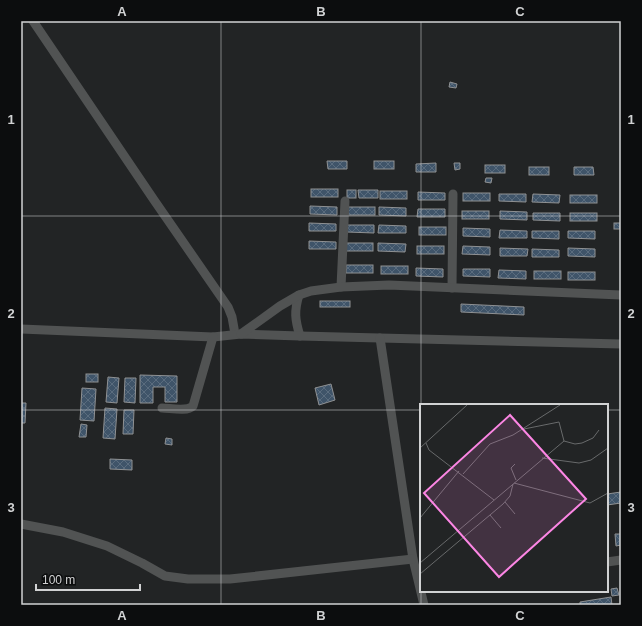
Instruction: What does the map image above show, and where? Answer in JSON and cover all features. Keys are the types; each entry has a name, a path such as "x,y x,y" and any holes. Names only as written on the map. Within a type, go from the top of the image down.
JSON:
{"street":[{"path":"33,21 228,307 238,334"},
{"path":"452,288 453,194"},
{"path":"341,287 345,201"},
{"path":"238,334 299,295 311,291 341,287 389,285 621,295"},
{"path":"299,295 296,304 295,318 300,336"},
{"path":"21,322 25,329 214,337 238,334 621,344"},
{"path":"162,408 186,410 193,406 214,337"},
{"path":"380,338 413,559 420,585"},
{"path":"21,524 63,532 106,546 142,563 164,576 188,579 230,579 413,559"},
{"path":"608,562 621,560"},
{"path":"421,592 424,605"}],"building":[{"path":"450,82 457,84 456,88 449,87"},
{"path":"327,161 347,161 347,169 328,169"},
{"path":"374,161 394,161 394,169 374,169"},
{"path":"436,163 436,172 416,172 416,164"},
{"path":"454,163 460,163 460,169 455,170"},
{"path":"485,165 505,165 505,173 485,173"},
{"path":"529,167 549,167 549,175 529,175"},
{"path":"574,167 593,167 594,175 574,175"},
{"path":"486,178 492,178 491,183 485,182"},
{"path":"311,189 338,189 338,197 311,197"},
{"path":"347,190 356,190 356,198 347,198"},
{"path":"358,190 378,190 378,198 359,198"},
{"path":"380,191 407,191 407,199 380,199"},
{"path":"418,192 445,193 445,200 418,200"},
{"path":"463,193 490,193 490,201 463,201"},
{"path":"499,194 526,194 526,202 499,201"},
{"path":"533,194 560,195 559,203 532,202"},
{"path":"570,195 597,195 597,203 570,203"},
{"path":"310,206 337,207 337,215 310,214"},
{"path":"348,207 375,207 375,215 348,215"},
{"path":"379,207 406,208 406,216 379,215"},
{"path":"418,209 445,209 445,217 417,217"},
{"path":"462,211 489,211 489,219 462,219"},
{"path":"500,211 527,212 527,220 500,219"},
{"path":"533,213 560,213 560,221 533,220"},
{"path":"570,213 597,213 597,221 570,221"},
{"path":"309,223 336,224 336,231 309,231"},
{"path":"614,223 620,223 620,229 614,229"},
{"path":"347,225 374,225 374,233 347,232"},
{"path":"379,225 406,226 406,233 378,233"},
{"path":"419,227 446,227 446,235 419,235"},
{"path":"463,228 490,229 490,237 463,236"},
{"path":"500,230 527,231 527,238 499,238"},
{"path":"532,231 559,231 559,239 532,238"},
{"path":"568,231 595,231 595,239 568,238"},
{"path":"309,241 336,242 336,249 309,249"},
{"path":"346,243 373,243 373,251 346,251"},
{"path":"378,243 406,244 405,252 378,251"},
{"path":"417,246 444,246 444,254 417,254"},
{"path":"463,246 490,247 490,255 462,254"},
{"path":"500,248 528,249 527,256 500,256"},
{"path":"568,248 595,249 595,257 568,256"},
{"path":"532,249 559,250 559,257 532,257"},
{"path":"346,265 373,265 373,273 346,273"},
{"path":"381,266 408,266 408,274 381,274"},
{"path":"416,268 443,269 443,277 416,276"},
{"path":"463,269 490,269 490,277 463,276"},
{"path":"499,270 526,271 526,279 498,278"},
{"path":"534,271 561,271 561,279 534,279"},
{"path":"568,272 595,272 595,280 568,280"},
{"path":"320,301 350,301 350,307 320,307"},
{"path":"461,304 524,307 524,315 461,312"},
{"path":"86,374 98,374 98,382 86,382"},
{"path":"140,375 177,376 177,402 165,402 165,387 153,387 153,403 140,403"},
{"path":"108,377 119,378 117,403 106,402"},
{"path":"125,378 136,378 135,403 124,402"},
{"path":"331,384 335,400 319,405 315,388"},
{"path":"82,388 96,389 94,421 80,420"},
{"path":"21,403 26,403 25,423 21,423"},
{"path":"105,408 117,409 115,439 103,438"},
{"path":"124,410 134,410 133,434 123,434"},
{"path":"81,424 87,425 86,437 79,437"},
{"path":"166,438 172,439 172,445 165,444"},
{"path":"110,459 132,460 132,470 110,469"},
{"path":"621,492 621,503 608,505 608,494"},
{"path":"615,534 621,534 621,545 616,546"},
{"path":"617,588 619,595 612,596 611,589"},
{"path":"611,597 612,605 580,605 580,602"}]}
